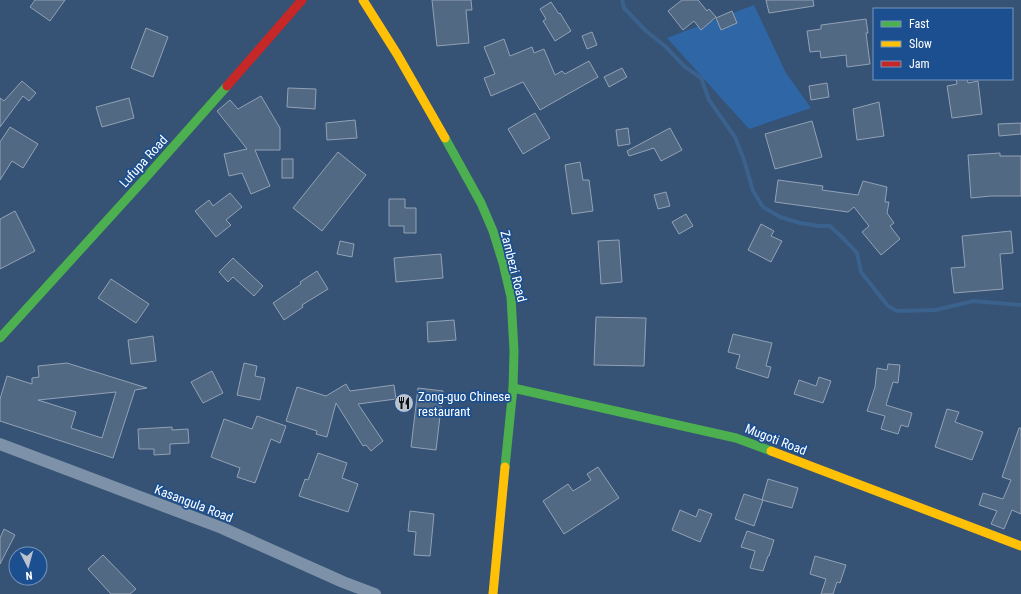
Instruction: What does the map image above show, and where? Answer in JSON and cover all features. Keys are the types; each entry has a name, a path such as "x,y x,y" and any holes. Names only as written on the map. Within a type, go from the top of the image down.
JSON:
{"street":[{"name":"Lufupa Road","path":"0,338 141,183 302,0"},
{"name":"Zambezi Road","path":"363,0 397,54 481,203 493,231 503,263 511,297 514,350 513,388 493,594"},
{"name":"Mugoti Road","path":"513,388 736,438 1021,546"},
{"name":"Kasangula Road","path":"0,444 222,528 342,582 375,594"}],"shaded area":[{"path":"754,5 786,73 811,108 749,129 667,38"}],"building":[{"path":"35,0 65,0 50,21 30,7"},
{"path":"432,0 471,0 472,10 466,10 469,43 437,46"},
{"path":"682,0 698,0 707,11 709,9 716,17 701,30 694,21 683,30 668,11"},
{"path":"766,0 813,0 814,6 769,13"},
{"path":"551,2 571,31 555,41 543,21 546,19 540,9"},
{"path":"732,11 737,23 721,30 716,18"},
{"path":"866,19 868,33 866,33 870,64 847,67 846,55 821,58 820,51 810,52 807,31 821,29 821,25"},
{"path":"146,28 168,37 153,77 131,68"},
{"path":"592,32 597,45 587,49 582,36"},
{"path":"504,39 510,56 532,47 534,53 544,49 555,75 562,71 565,74 589,61 598,77 540,110 523,82 491,96 484,78 495,74 484,47"},
{"path":"622,68 627,77 609,87 604,77"},
{"path":"956,80 967,80 968,83 978,81 982,114 952,118 947,86 957,84"},
{"path":"22,81 36,93 29,101 23,96 0,127 0,98 4,101"},
{"path":"827,83 829,97 811,100 809,86"},
{"path":"288,88 316,89 315,109 287,107"},
{"path":"261,96 280,128 280,150 255,150 270,186 251,194 242,173 229,176 224,154 247,149 217,111 230,100 238,109"},
{"path":"129,98 134,118 102,127 96,107"},
{"path":"879,102 884,136 857,140 853,109"},
{"path":"535,113 550,138 523,154 508,129"},
{"path":"355,120 357,138 327,140 326,123"},
{"path":"812,121 822,157 775,169 765,134"},
{"path":"1021,123 1021,134 999,136 998,124"},
{"path":"10,127 38,144 23,168 12,161 0,180 0,142"},
{"path":"628,128 630,144 618,146 616,130"},
{"path":"670,128 682,150 661,161 654,148 629,156 627,151"},
{"path":"338,152 366,175 322,231 293,208"},
{"path":"1000,153 1000,156 1021,156 1021,196 971,198 968,155"},
{"path":"282,159 293,159 293,178 282,178"},
{"path":"580,162 583,180 589,180 593,211 572,214 565,165"},
{"path":"778,180 823,186 822,190 858,195 863,181 887,187 885,202 889,202 887,213 894,223 890,226 900,239 881,255 862,232 869,226 854,207 848,212 775,202"},
{"path":"666,192 670,206 658,209 654,195"},
{"path":"230,193 242,207 226,220 231,225 216,237 195,211 209,200 213,206"},
{"path":"389,199 405,199 405,208 416,208 416,233 404,233 404,226 389,226"},
{"path":"15,211 35,251 0,269 0,219"},
{"path":"686,214 693,226 679,234 672,222"},
{"path":"761,224 774,231 771,236 782,241 771,262 748,250"},
{"path":"1011,231 1013,253 1000,254 1003,289 954,293 951,268 965,267 962,236"},
{"path":"619,240 622,282 601,284 598,241"},
{"path":"340,241 354,244 352,257 337,254"},
{"path":"441,254 443,278 396,282 394,258"},
{"path":"233,258 263,286 254,296 233,277 228,282 219,272"},
{"path":"317,271 328,289 302,305 303,307 284,320 273,303"},
{"path":"111,279 149,304 136,323 98,298"},
{"path":"596,317 646,318 644,366 594,365"},
{"path":"454,320 456,340 428,342 427,322"},
{"path":"733,334 772,343 766,366 771,367 768,378 736,368 740,355 728,352"},
{"path":"153,336 156,361 131,364 128,340"},
{"path":"67,363 147,388 135,390 113,458 0,421 0,399 7,376 32,384 32,378 39,377 38,366","holes":["116,392 102,438 71,428 76,412 38,400"]},
{"path":"244,363 257,366 255,376 265,378 260,400 237,395"},
{"path":"888,364 900,365 898,383 893,382 886,405 912,413 908,427 901,425 898,434 881,429 885,416 867,411 875,387 877,368 887,370"},
{"path":"212,371 223,393 203,403 191,382"},
{"path":"819,377 831,381 823,403 794,394 799,380 816,386"},
{"path":"346,384 350,391 394,385 396,399 358,404 383,441 371,451 366,445 363,446 336,403 327,437 316,434 317,431 286,421 297,387 326,396"},
{"path":"418,388 443,391 436,450 411,447"},
{"path":"947,409 959,412 955,422 983,432 972,460 935,447"},
{"path":"257,416 286,426 280,443 271,439 255,483 237,477 240,468 211,457 224,419 252,429"},
{"path":"172,427 172,430 188,429 189,443 170,444 170,454 154,455 154,449 139,449 138,429"},
{"path":"1019,428 1021,428 1021,514 1012,510 1004,529 991,524 997,511 979,505 983,493 1003,499 1011,480 1002,477"},
{"path":"318,453 347,463 342,478 358,484 348,512 299,496 305,479 308,480"},
{"path":"598,467 619,498 564,534 543,501 568,484 573,491 591,480 587,474"},
{"path":"768,479 798,488 792,508 762,500"},
{"path":"744,494 763,500 754,526 735,519"},
{"path":"699,509 712,514 700,542 672,530 680,510 696,517"},
{"path":"410,511 434,514 430,556 414,555 416,532 408,531"},
{"path":"4,529 15,535 0,564 0,538"},
{"path":"747,531 774,540 763,571 750,568 755,551 741,547"},
{"path":"103,555 136,589 130,594 111,594 88,569"},
{"path":"815,556 846,565 840,583 837,582 833,594 821,594 826,579 810,574"}],"waterway":[{"path":"622,0 624,8 646,31 666,47 684,66 701,78 709,100 735,137 744,160 753,191 763,207 780,217 800,223 830,226 857,253 861,272 888,306 897,311 936,310 973,301 1021,305"}],"traffic: fast":[{"path":"0,338 227,86"},
{"path":"445,138 481,203 493,231 503,263 511,297 514,351 513,388 505,467"},
{"path":"513,388 736,438 771,451"}],"traffic: slow":[{"path":"363,0 397,54 445,138"},
{"path":"771,451 1021,546"},
{"path":"493,594 505,467"}],"traffic: jam":[{"path":"227,86 302,0"}],"place":[{"name":"Zong-guo Chinese restaurant","path":"404,403"}]}
